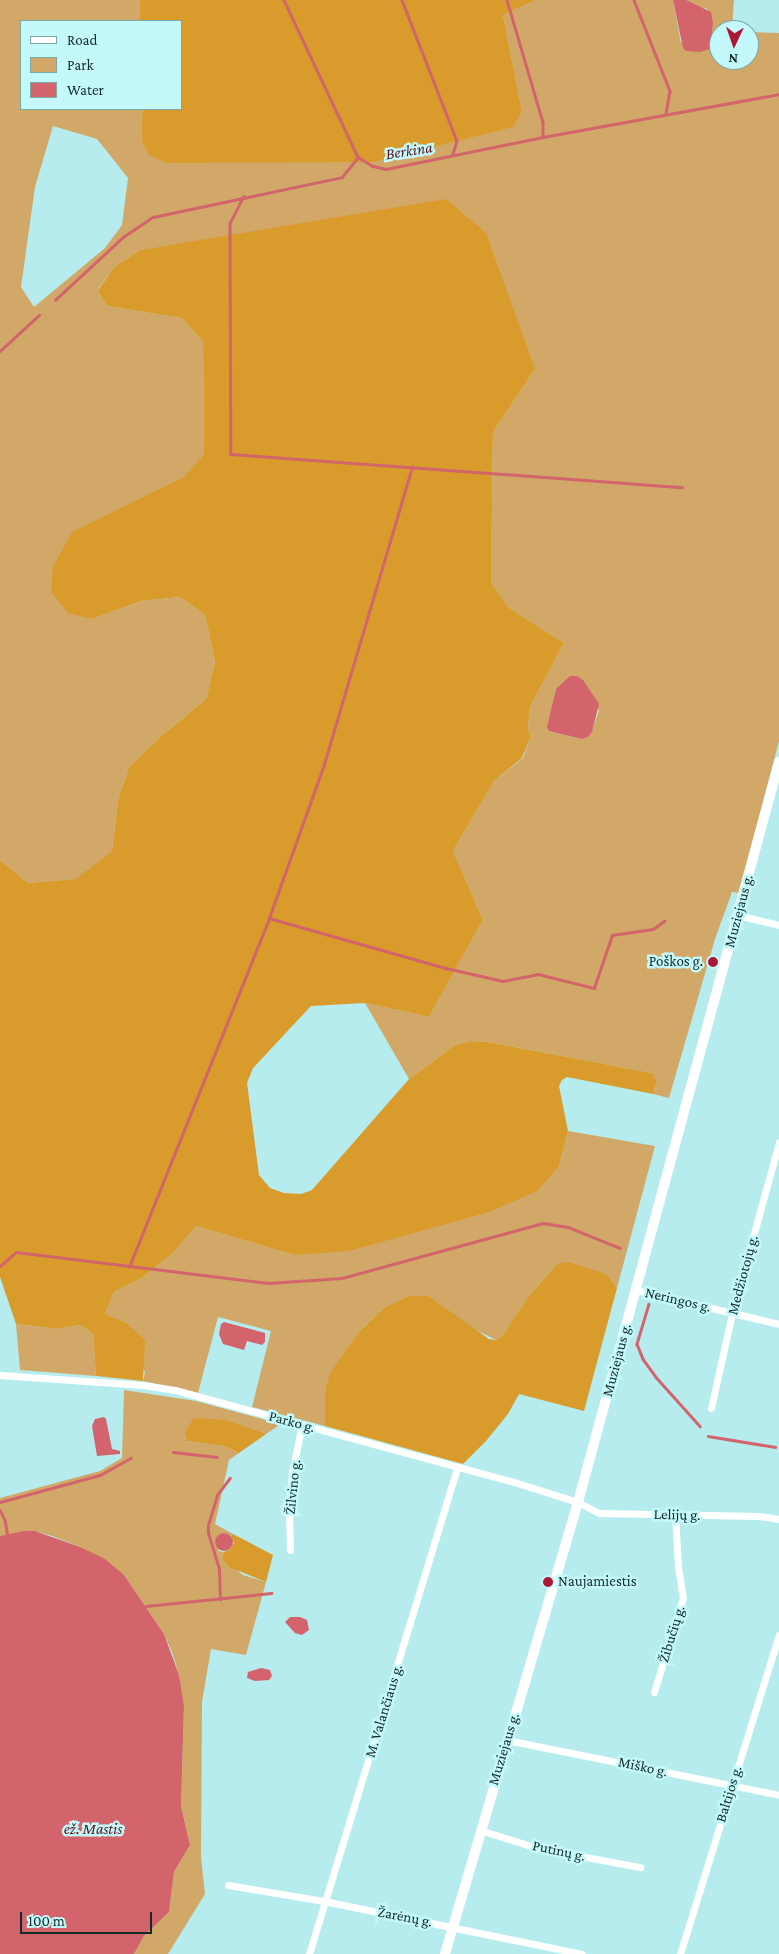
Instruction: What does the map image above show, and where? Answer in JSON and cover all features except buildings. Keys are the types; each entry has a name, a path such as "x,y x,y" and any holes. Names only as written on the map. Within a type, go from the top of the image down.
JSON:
{"main road":[{"name":"Muziejaus g.","path":"445,1954 578,1502 779,762"}],"street":[{"path":"737,916 779,925"},
{"name":"Medžiotojų g.","path":"711,1408 732,1313 779,1142"},
{"name":"Neringos g.","path":"636,1290 779,1324"},
{"name":"Parko g.","path":"0,1375 143,1385 175,1390 578,1502"},
{"name":"Žilvino g.","path":"290,1550 289,1508 292,1473 302,1424"},
{"name":"M. Valančiaus g.","path":"308,1954 407,1638 457,1468"},
{"name":"Lelijų g.","path":"578,1502 599,1513 758,1516 779,1519"},
{"name":"Žibučių g.","path":"654,1692 683,1598 678,1565 675,1514"},
{"name":"Baltijos g.","path":"680,1954 779,1635"},
{"name":"Miško g.","path":"507,1740 779,1795"},
{"name":"Putinų g.","path":"480,1830 536,1848 640,1867"},
{"name":"Žarėnų g.","path":"228,1885 453,1926 582,1954"}],"green space":[{"path":"0,0 140,0 139,20 20,20 20,110 143,110 142,141 522,111 503,15 536,0 673,0 681,43 708,9 697,7 686,0 734,0 733,20 709,20 709,70 759,70 759,32 779,33 779,741 739,893 732,892 715,939 669,1098 653,1094 657,1081 652,1073 488,1042 471,1041 455,1045 409,1079 365,1003 429,1017 483,920 453,851 494,781 523,758 530,738 528,726 530,707 564,643 508,607 491,582 493,432 535,369 208,240 140,250 114,267 98,289 107,306 182,318 203,342 204,454 185,477 73,531 92,619 141,601 180,597 205,615 215,662 206,699 159,738 129,767 118,800 112,851 77,879 28,883 0,860","holes":["53,126 97,139 128,178 122,225 105,248 34,307 21,287 35,187","556,689 599,710 588,737 582,739 549,731"]},
{"path":"568,1131 655,1146 617,1288 609,1277 558,1263 529,1296 502,1336 496,1340 408,1296 385,1307 360,1331 325,1392 325,1426 252,1407 271,1331 218,1317 198,1393 143,1381 145,1372 105,1314 114,1292 142,1278 174,1252 196,1226 294,1255 559,1166"},
{"path":"16,1324 56,1329 80,1325 93,1334 96,1376 20,1370"},
{"path":"124,1390 196,1401 281,1424 266,1434 253,1431 187,1441 223,1446 239,1453 229,1460 215,1524 233,1534 231,1536 225,1533 218,1551 224,1552 222,1558 243,1575 266,1582 246,1655 211,1649 202,1702 201,1857 205,1894 168,1954 134,1954 144,1936 169,1912 174,1872 190,1845 181,1806 184,1705 179,1675 172,1652 164,1634 124,1575 80,1547 52,1536 35,1531 0,1536 0,1498 100,1471 122,1458"}],"shaded area":[{"path":"140,0 536,0 503,15 522,111 513,127 373,162 167,163 149,155 142,141 143,110 182,110 182,20 139,20"},
{"path":"446,199 486,233 535,369 493,432 491,582 508,607 564,643 530,707 528,726 530,738 522,758 494,781 453,851 483,920 429,1017 365,1003 311,1006 253,1068 247,1083 259,1175 270,1188 284,1193 301,1194 312,1190 409,1079 455,1045 471,1041 488,1042 652,1073 657,1081 653,1094 567,1077 562,1080 559,1086 568,1131 559,1166 537,1191 489,1212 349,1251 294,1255 196,1226 174,1252 142,1278 114,1292 105,1314 126,1323 145,1340 143,1381 96,1376 93,1334 80,1325 56,1329 16,1324 0,1277 0,860 28,883 76,879 112,851 118,800 129,767 159,738 206,699 215,662 205,615 180,597 141,601 92,619 68,613 51,592 53,566 73,531 184,477 204,454 203,342 182,318 107,306 98,290 114,267 140,250"},
{"path":"568,1262 600,1272 609,1277 617,1288 584,1411 519,1394 508,1414 486,1441 463,1464 325,1426 325,1392 330,1373 360,1331 385,1307 408,1296 428,1296 489,1339 496,1340 502,1336 529,1296 558,1263"},
{"path":"194,1418 226,1420 266,1434 239,1453 223,1446 187,1441 185,1432"},
{"path":"233,1534 273,1555 266,1582 229,1567 222,1558 224,1552 230,1549 234,1543 231,1536"}],"water":[{"path":"673,0 686,0 711,12 712,20 709,20 709,49 700,52 686,51 683,48"},
{"path":"570,676 577,676 583,680 599,704 592,732 588,737 582,739 549,731 547,727 556,689"},
{"path":"224,1322 265,1333 265,1342 262,1345 247,1341 244,1350 223,1344 219,1334 221,1324"},
{"path":"104,1417 112,1449 120,1451 120,1454 97,1456 92,1426 95,1419"},
{"name":"ež. Mastis","path":"24,1531 35,1531 80,1547 105,1559 124,1575 164,1634 179,1675 184,1705 181,1806 190,1845 174,1872 169,1912 144,1936 134,1954 0,1954 0,1536"},
{"path":"220,1533 228,1533 233,1538 231,1549 220,1551 215,1546 215,1538"},
{"path":"290,1617 300,1617 307,1620 309,1630 302,1635 295,1633 285,1622"},
{"path":"261,1668 270,1670 272,1676 269,1680 255,1681 247,1678 248,1672"}],"waterway":[{"path":"284,0 358,157"},
{"path":"402,0 457,141 453,154"},
{"path":"507,0 543,122 543,137"},
{"path":"634,0 670,91 666,113"},
{"name":"Berkina","path":"55,300 123,237 153,217 342,177 358,157 373,166 386,169 543,137 779,94"},
{"path":"244,196 230,223 231,454 682,487"},
{"name":"Berkina","path":"0,351 39,315"},
{"path":"269,918 324,764 412,467"},
{"path":"129,1267 269,918 446,968 503,981 538,974 594,988 612,935 653,929 664,921"},
{"path":"0,1266 16,1252 268,1283 342,1278 543,1223 568,1227 620,1248"},
{"path":"649,1304 637,1344 643,1359 656,1377 700,1426"},
{"path":"708,1436 775,1447"},
{"path":"173,1452 217,1457"},
{"path":"0,1502 100,1475 131,1458"},
{"path":"220,1600 219,1569 208,1533 208,1525 217,1495 230,1478"},
{"path":"0,1510 5,1520 8,1537"},
{"path":"146,1606 271,1593"}],"place":[{"name":"Poškos g.","path":"713,962"},
{"name":"Naujamiestis","path":"548,1582"}]}
